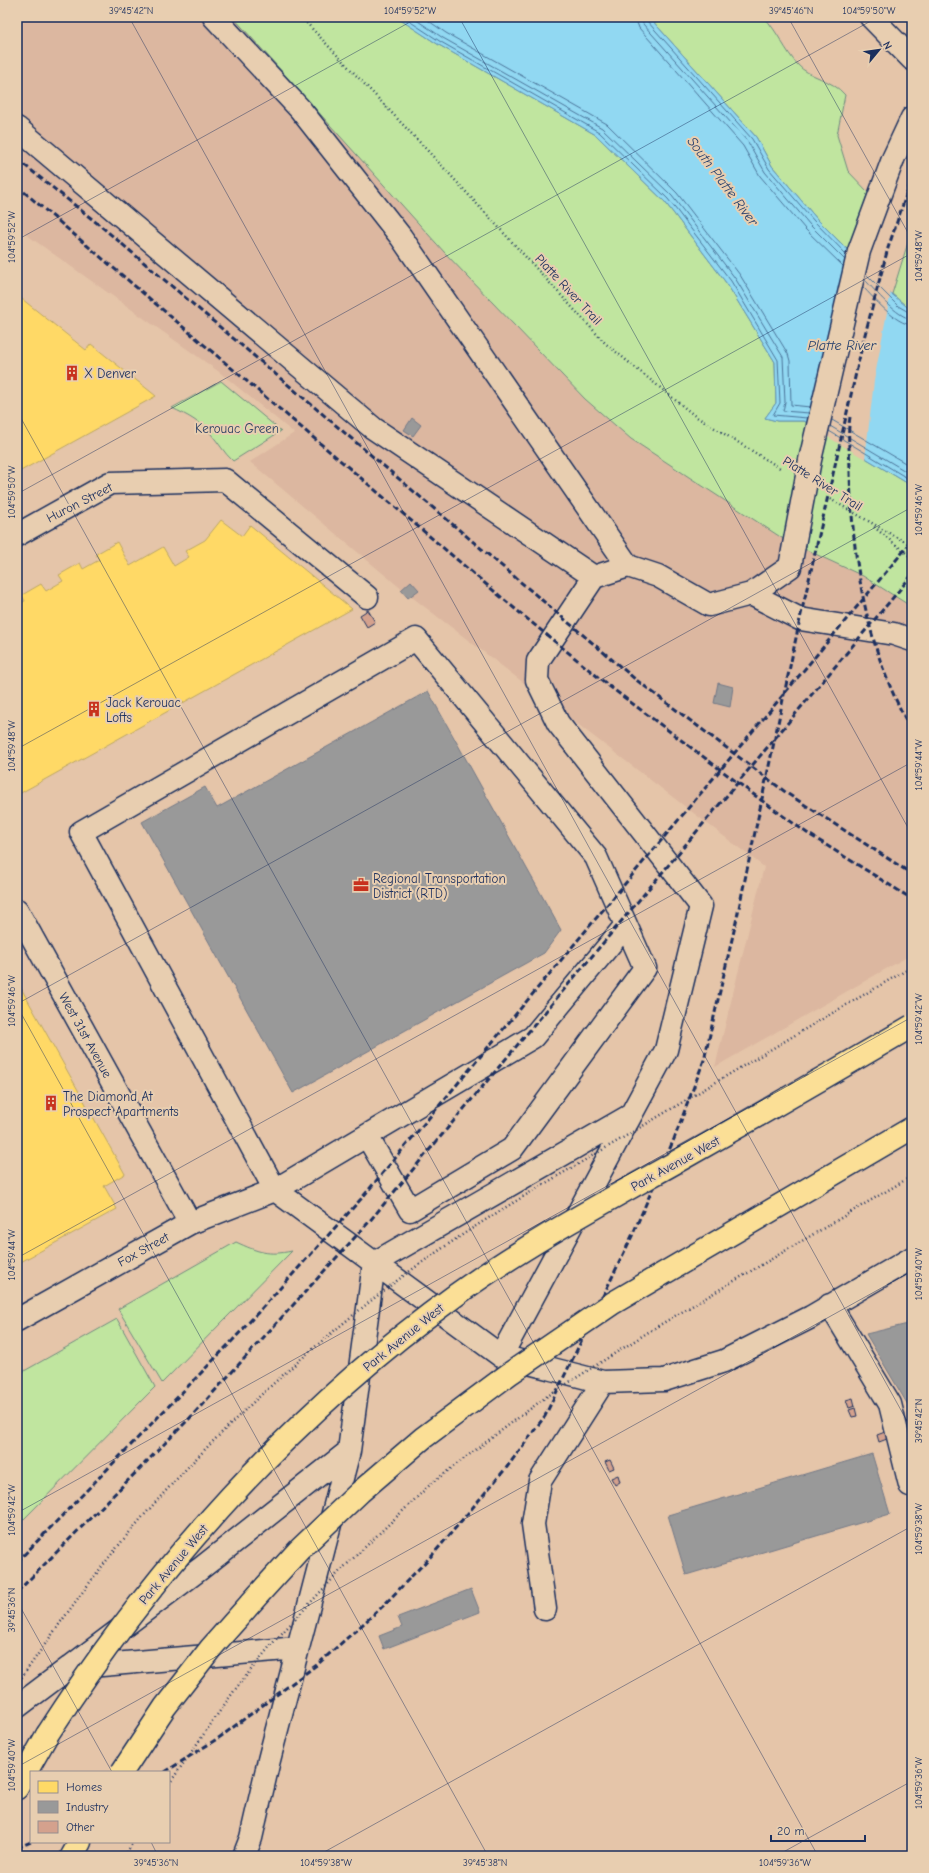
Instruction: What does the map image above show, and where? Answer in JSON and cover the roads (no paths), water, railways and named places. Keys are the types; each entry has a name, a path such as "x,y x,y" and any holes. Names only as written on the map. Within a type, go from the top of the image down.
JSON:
{"main road":[{"name":"Park Avenue West","path":"17,1788 47,1735 77,1689 143,1600 229,1498 308,1418 352,1378 456,1295 511,1258 578,1217 733,1130 912,1026"},
{"path":"123,1771 165,1707 211,1648 258,1595 299,1550 360,1492 423,1438 520,1366 613,1303 912,1128"},
{"path":"72,1856 79,1843"}],"street":[{"path":"214,17 300,109 401,237 628,566"},
{"path":"871,17 912,59"},
{"path":"501,1356 666,1050 701,906 558,723 537,680 538,661 594,576 628,566 658,576 709,605 751,594 790,568 810,460 859,251 892,159 912,118"},
{"path":"17,128 373,428 594,576"},
{"name":"Huron Street","path":"17,535 110,483 225,480 367,596"},
{"path":"751,594 800,619 894,634 912,640"},
{"path":"367,1136 410,1210 512,1149 645,968 596,857 416,639 81,832 275,1190 501,1356 603,1382 664,1380 724,1361 830,1306 912,1258"},
{"name":"West 31st Avenue","path":"17,910 190,1223"},
{"name":"Fox Street","path":"17,1320 190,1223 275,1190 533,1037 626,924"},
{"path":"374,1263 631,1115"},
{"path":"244,1856 251,1838 348,1451 374,1263"},
{"path":"830,1306 890,1404 910,1485"},
{"path":"545,1609 533,1524 540,1480 603,1382"},
{"path":"17,1707 200,1569 348,1451"},
{"path":"70,1667 298,1648"}],"water":[{"name":"Platte River","path":"396,17 649,17 756,137 772,166 817,219 888,291 912,311 912,486 804,421 777,421 765,418 776,403 775,362 727,284 665,202 596,135 439,45"}],"railway":[{"path":"17,159 102,227 635,679 788,794 912,874"},
{"path":"167,1771 220,1737 318,1664 382,1607 435,1552 507,1467 545,1416 632,1236 674,1139 704,1060 736,922 800,619 863,342 888,248 912,178"},
{"path":"17,186 514,608 609,686 807,833 912,899"},
{"path":"850,417 849,438 851,506 854,539 865,606 873,638 884,670 896,701 912,731"},
{"path":"17,1562 233,1340 361,1199 912,541"},
{"path":"17,1592 189,1419 368,1223 912,575"},
{"path":"17,1848 30,1842"}],"place":[{"name":"X Denver","path":"72,373"},
{"name":"Jack Kerouac Lofts","path":"94,709"},
{"name":"Regional Transportation District (RTD)","path":"361,885"},
{"name":"The Diamond At Prospect Apartments","path":"51,1103"}],"water label":[{"name":"South Platte River","path":"723,181"}],"park label":[{"name":"Kerouac Green","path":"237,428"}]}
